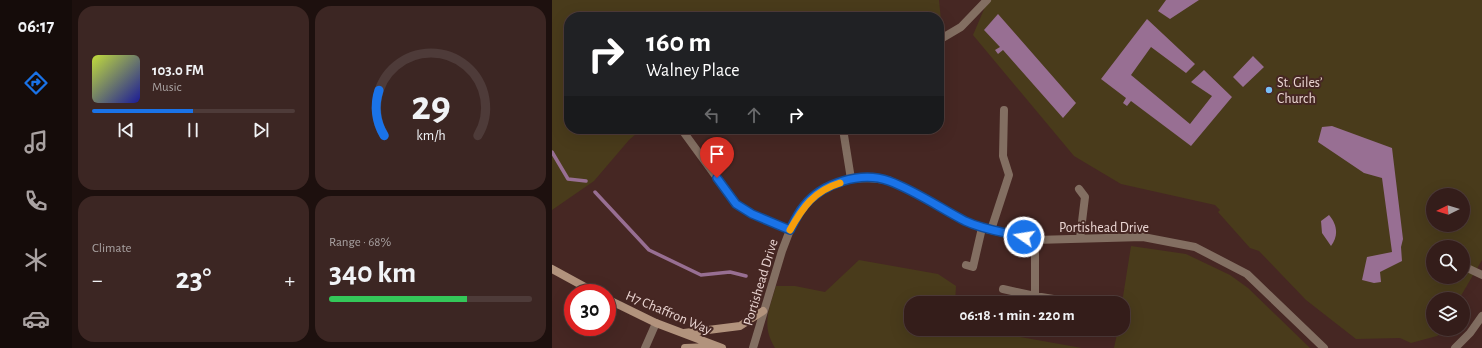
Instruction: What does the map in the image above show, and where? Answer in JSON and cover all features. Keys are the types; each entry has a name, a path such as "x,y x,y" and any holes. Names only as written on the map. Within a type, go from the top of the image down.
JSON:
{"street":[{"path":"944,37 961,27 987,0"},
{"path":"991,230 1009,175 1003,156 1004,110"},
{"path":"685,134 736,204 752,214 790,230"},
{"path":"844,134 851,180"},
{"name":"Portishead Drive","path":"753,348 763,311 790,230 804,205 826,187 851,180 867,178 888,180 982,228 1036,240 1143,238 1195,247 1247,274 1324,348"},
{"path":"1079,189 1085,197 1080,238"},
{"path":"966,265 973,267 982,228"},
{"path":"1003,289 1035,296 1036,240"},
{"path":"552,269 580,284"},
{"path":"1470,269 1482,275"},
{"name":"H7 Chaffron Way","path":"616,303 681,334 719,347"},
{"path":"681,334 740,326 763,311"},
{"path":"1455,348 1470,333 1482,316"},
{"path":"645,348 656,323"},
{"path":"686,348 719,347"}],"shaded area":[{"path":"552,0 939,0 940,12 564,12 564,134 636,134 629,140 594,181 552,210"},
{"path":"988,0 1482,0 1482,260 1470,280 1470,240 1426,240 1426,284 1468,284 1463,292 1426,292 1426,336 1437,336 1411,343 1400,338 1356,339 1306,300 1259,251 1250,248 1218,212 1220,210 1215,205 1121,184 1074,156 973,35"},
{"path":"1166,0 1199,0 1170,19 1158,11"},
{"path":"998,14 1076,103 1063,118 1003,50 998,54 995,50 1000,47 984,30"},
{"path":"1147,19 1195,64 1186,73 1151,47 1131,75 1190,124 1212,96 1191,82 1204,70 1232,97 1191,146 1131,101 1127,106 1123,103 1126,98 1101,79"},
{"path":"1253,56 1264,67 1243,87 1233,77"},
{"path":"1332,126 1392,148 1403,239 1401,247 1402,261 1380,272 1381,282 1374,283 1362,280 1367,257 1392,252 1382,178 1364,173 1318,142 1322,127"},
{"path":"1329,215 1334,222 1336,230 1334,242 1331,246 1322,233 1321,221"},
{"path":"1131,246 1186,254 1230,275 1248,288 1310,348 1114,348 1117,336 1130,336 1130,296 1123,296"},
{"path":"859,260 938,274 956,286 955,296 904,296 904,336 1014,336 1082,348 775,348 768,332 767,325 769,310 776,286 795,286 825,292"}],"waterway":[{"path":"552,152 568,179 586,181"},
{"path":"595,192 649,250 701,275 730,272 746,276"}],"slow traffic":[{"path":"790,230 804,205 826,187 840,183"}],"place":[{"name":"St. Giles’ Church","path":"1269,90"}],"route":[{"path":"717,178 736,204 752,214 790,230 804,205 826,187 851,180 867,178 888,180 982,228 1024,237"}]}
